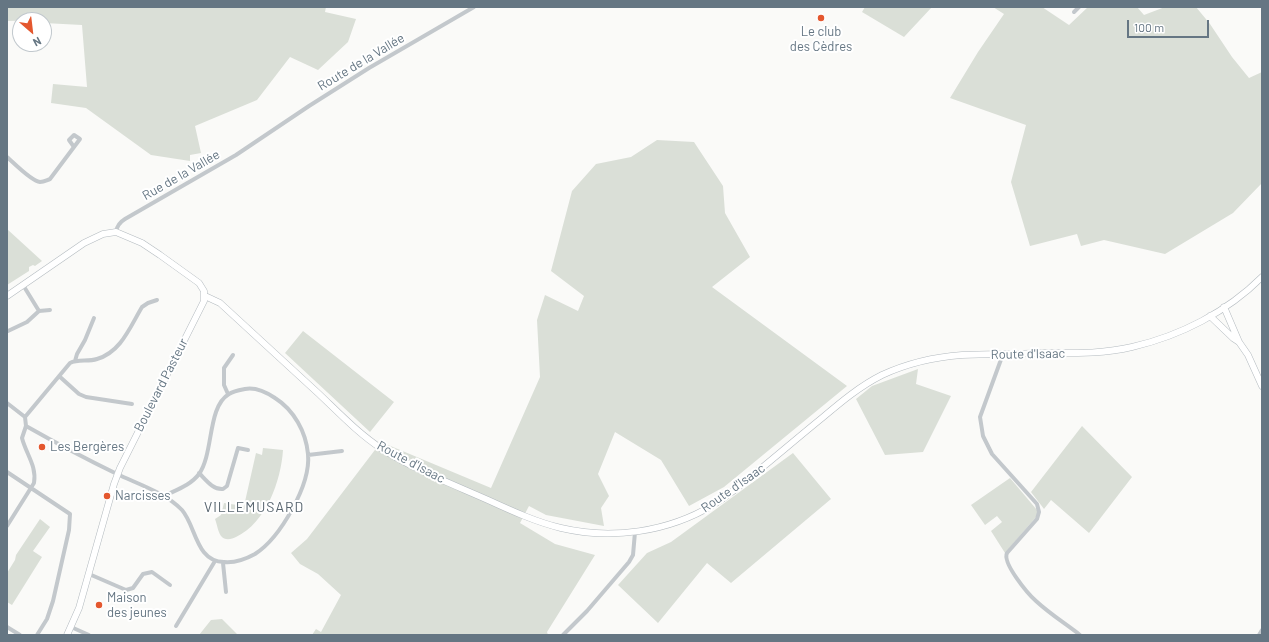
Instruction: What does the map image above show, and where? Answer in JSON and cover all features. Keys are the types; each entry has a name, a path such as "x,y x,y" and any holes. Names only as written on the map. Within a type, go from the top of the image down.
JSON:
{"street":[{"name":"Route de la Vallée","path":"261,139 369,68 474,7"},
{"path":"1074,12 1079,7"},
{"name":"Rue de la Vallée","path":"116,232 117,226 125,219 261,139"},
{"path":"7,157 39,182 50,179 74,147"},
{"path":"7,296 93,238 103,234 116,232 142,243 179,268 199,283 205,296"},
{"name":"Route d'Isaac","path":"205,296 220,302 348,421 380,448 428,474 546,524 574,531 600,534 636,532 666,526 711,506 759,470 848,396 881,376 910,364 944,356 1097,352 1126,348 1165,337 1210,316 1248,290 1262,277"},
{"path":"23,285 39,311"},
{"name":"Boulevard Pasteur","path":"67,635 79,608 117,474 205,296"},
{"path":"25,417 70,363 75,361 95,360 112,352 118,347 142,307 157,300"},
{"path":"1224,307 1239,342 1248,355 1262,386"},
{"path":"8,331 27,322 39,311 46,309 50,310"},
{"path":"1210,316 1239,342"},
{"path":"75,361 94,318"},
{"path":"1003,354 980,418 983,436 992,454 1037,504 1039,512 1038,519 1007,553 1006,560 1020,582 1036,601 1080,635"},
{"path":"228,394 224,385 224,368 233,355"},
{"path":"59,376 80,394 86,397 132,404"},
{"path":"26,426 117,474 164,496 182,510 204,552 214,560 223,563 245,559 256,554 271,540 292,511 304,479 308,455 302,430 289,410 267,393 256,389 247,388 228,394 221,402 216,413 206,461 200,473 194,479 164,496"},
{"path":"7,403 25,417 26,426 22,438 35,475 31,487 7,526"},
{"path":"200,473 207,482 216,488 223,489 227,486 238,448 248,450"},
{"path":"308,455 342,451"},
{"path":"7,472 70,514 71,519 53,601 47,619 37,635"},
{"path":"563,635 587,611 633,555 636,532"},
{"path":"176,626 214,560"},
{"path":"223,563 226,592"},
{"path":"89,574 126,590 133,588 143,574 152,572 170,585"},
{"path":"7,627 20,635"},
{"path":"70,628 88,635"},
{"path":"1259,635 1262,630"}],"shaded area":[{"path":"7,7 326,7 325,12 356,19 348,42 318,70 290,57 257,100 195,126 201,153 190,155 190,161 151,155 86,108 51,103 53,84 87,87 82,25 52,23 52,12 12,12 12,21 7,21"},
{"path":"865,7 932,7 904,37 862,12"},
{"path":"993,7 1042,7 1069,25 1088,7 1137,7 1144,15 1165,7 1196,7 1249,78 1262,72 1262,183 1233,213 1165,254 1104,240 1081,246 1077,234 1030,246 1011,182 1026,125 950,98 978,52 1004,14"},
{"path":"657,140 694,142 723,186 725,213 750,257 712,287 847,386 724,487 689,506 661,460 615,432 598,474 609,496 601,508 604,526 546,515 529,506 520,523 555,544 595,555 547,632 548,635 312,635 316,629 321,632 341,595 318,574 300,564 291,553 307,539 381,442 491,488 540,377 537,320 545,295 578,311 584,296 551,271 572,191 596,164 631,157"},
{"path":"7,229 42,261 35,266 33,265 29,267 29,271 7,285"},
{"path":"303,331 394,402 370,432 285,353"},
{"path":"918,369 916,384 951,396 923,452 885,455 856,399 872,386"},
{"path":"1082,426 1132,477 1089,533 1051,500 1044,509 1031,492"},
{"path":"263,448 283,450 279,475 270,500 256,522 247,531 234,538 224,539 220,534 215,519 221,515 224,503 244,506 256,453 262,455"},
{"path":"793,453 831,499 731,583 707,563 658,623 618,585 647,553 671,542"},
{"path":"1010,478 1037,510 1037,516 1005,553 991,531 1002,522 997,516 985,525 971,505"},
{"path":"40,519 50,527 33,551 42,557 12,605 7,602 7,573 15,560 16,555"},
{"path":"222,619 238,635 199,635 211,620"}],"place":[{"name":"Le club des Cèdres","path":"821,18"},
{"name":"Les Bergères","path":"42,447"},
{"name":"Narcisses","path":"107,496"},
{"name":"Maison des jeunes","path":"99,605"}],"district":[{"name":"VILLEMUSARD","path":"254,507"}]}
